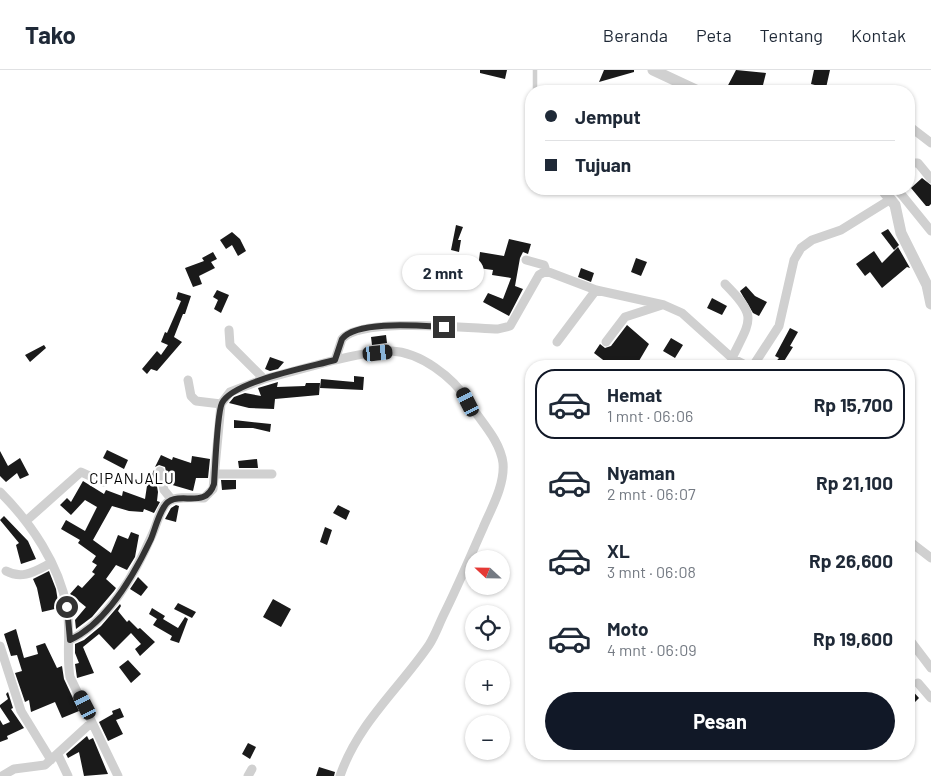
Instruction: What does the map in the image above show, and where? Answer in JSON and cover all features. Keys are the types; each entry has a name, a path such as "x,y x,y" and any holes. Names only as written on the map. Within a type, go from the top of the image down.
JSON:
{"street":[{"path":"653,70 685,85"},
{"path":"915,131 931,143"},
{"path":"915,163 918,163 931,179"},
{"path":"757,360 779,326 794,260 801,248 812,240 841,230 893,195"},
{"path":"894,195 901,233 927,285 931,304"},
{"path":"895,195 931,231"},
{"path":"526,260 544,265 546,271"},
{"path":"546,271 596,290 664,305 682,313 736,360"},
{"path":"335,360 345,335 387,325 498,328 510,326 539,276 546,271"},
{"path":"725,284 741,300 750,315 748,329 732,358"},
{"path":"557,342 596,290"},
{"path":"606,342 625,317 664,305"},
{"path":"229,330 230,345 264,379"},
{"path":"70,640 86,632 122,591 145,551 164,506 172,500 204,498 213,489 221,404 230,392 264,379 363,354 392,351 422,360 443,372 456,383 498,447 503,464 497,494 460,581 429,644 380,704 346,760 340,776"},
{"path":"188,380 192,396 196,401 221,404"},
{"path":"26,521 81,472 103,482"},
{"path":"160,472 164,490 172,500"},
{"path":"215,474 272,474"},
{"path":"0,492 26,521 44,547 51,563 67,607 70,640 68,668 70,677 118,776"},
{"path":"915,546 931,558"},
{"path":"6,571 18,576 24,575 51,563"},
{"path":"0,646 21,712 68,776"},
{"path":"915,647 931,668"},
{"path":"918,683 931,698"},
{"path":"2,776 14,769 45,765 92,722"}],"lane":[{"path":"535,70 535,85"}],"building":[{"path":"480,70 507,70 505,79 480,73"},
{"path":"604,70 634,70 634,72 599,82"},
{"path":"736,70 766,73 763,85 728,85"},
{"path":"814,70 830,70 827,85 811,84"},
{"path":"922,178 931,185 931,204 929,206 926,206 915,193 915,184"},
{"path":"456,225 463,227 458,240 461,240 459,252 451,250"},
{"path":"888,229 899,245 894,250 881,233"},
{"path":"232,232 240,239 246,251 238,256 232,245 226,249 220,240"},
{"path":"509,239 531,244 528,254 523,252 520,258 515,286 523,289 509,316 483,302 488,293 503,299 511,278 492,275 493,270 478,268 480,252 504,256"},
{"path":"898,247 910,268 907,267 882,288 870,272 865,276 856,264 874,251 882,263"},
{"path":"213,252 217,259 211,262 215,268 199,276 202,284 193,287 185,268 204,261 202,258"},
{"path":"636,258 647,262 641,276 631,272"},
{"path":"581,268 594,273 591,282 578,277"},
{"path":"746,286 755,296 767,302 759,316 753,313 740,291"},
{"path":"217,290 229,295 221,313 214,309 218,300 213,297"},
{"path":"178,292 191,296 174,337 182,342 157,371 151,369 147,374 142,369 157,351 161,355 168,345 161,342 181,301 176,299"},
{"path":"712,298 727,306 722,315 707,308"},
{"path":"627,325 649,344 640,360 603,360 594,353 600,344 605,348 611,346"},
{"path":"790,328 798,332 790,346 793,347 785,360 777,360 779,358 775,356"},
{"path":"386,335 387,343 372,345 371,337"},
{"path":"671,338 683,345 675,358 663,351"},
{"path":"44,345 46,348 30,362 25,355"},
{"path":"270,357 284,362 278,369 270,371 265,369"},
{"path":"354,376 364,377 363,390 320,388 321,379 354,382"},
{"path":"278,382 277,387 305,386 306,383 320,383 319,395 275,399 274,409 249,408 229,403 234,397 245,393 261,396 258,388"},
{"path":"234,420 271,424 270,432 253,428 234,428"},
{"path":"107,450 128,460 124,469 103,458"},
{"path":"0,451 8,466 20,458 29,475 20,479 17,473 6,482 0,476"},
{"path":"161,455 172,460 173,457 191,463 192,456 210,459 208,478 196,478 193,491 169,484 165,467 159,465 155,467"},
{"path":"257,459 258,468 239,468 238,461"},
{"path":"154,470 158,492 157,501 160,502 154,513 144,509 143,512 129,511 112,506 93,540 111,553 118,535 128,539 131,532 139,535 135,557 127,570 116,565 106,579 116,588 114,591 92,617 76,629 75,620 86,607 70,594 78,585 82,588 95,574 92,572 97,565 92,562 96,556 78,543 80,540 61,529 66,520 85,531 97,507 85,500 71,515 60,505 67,498 71,502 83,481 104,494 106,490 122,496 123,491 145,499 148,479 150,479"},
{"path":"221,480 236,480 236,489 222,490"},
{"path":"176,505 179,506 176,522 165,519 171,508"},
{"path":"338,505 350,511 346,520 333,513"},
{"path":"4,516 28,541 36,559 21,564 16,545 19,543 0,520"},
{"path":"325,527 332,530 327,545 320,542"},
{"path":"49,571 56,589 59,608 42,612 33,579"},
{"path":"138,577 148,587 141,596 130,589"},
{"path":"273,599 291,609 281,627 263,617"},
{"path":"178,603 196,612 192,618 174,609"},
{"path":"120,604 121,606 118,611 127,622 129,620 155,642 140,656 135,649 141,644 131,633 114,650 99,634 83,647 94,673 77,678 75,664 79,663 75,653 75,644 84,640 101,626"},
{"path":"152,608 165,616 163,619 178,628 185,617 188,619 179,643 170,640 172,636 153,625 157,619 149,614"},
{"path":"16,629 24,658 38,654 36,646 45,643 57,668 62,666 64,679 79,711 62,718 55,702 31,712 29,700 25,702 15,673 22,671 17,655 11,656 4,634"},
{"path":"128,660 141,674 131,683 119,667"},
{"path":"8,692 13,708 11,709 24,728 7,736 8,739 0,742 0,720 3,725 10,722 0,707 8,699 6,694"},
{"path":"915,694 919,698 915,702"},
{"path":"120,708 124,717 116,720 123,734 108,741 99,722 113,714 112,711"},
{"path":"87,736 89,740 93,738 108,774 84,776 79,752 68,758 66,754"},
{"path":"248,743 256,747 250,759 242,754"},
{"path":"319,767 335,772 334,776 316,776"}],"district":[{"name":"CIPANJALU","path":"132,478"}],"route":[{"path":"67,607 70,640 86,632 122,591 135,572 164,506 174,498 204,498 213,489 221,404 230,392 264,379 335,360 342,339 345,335 356,331 387,325 405,324 444,327"}]}
